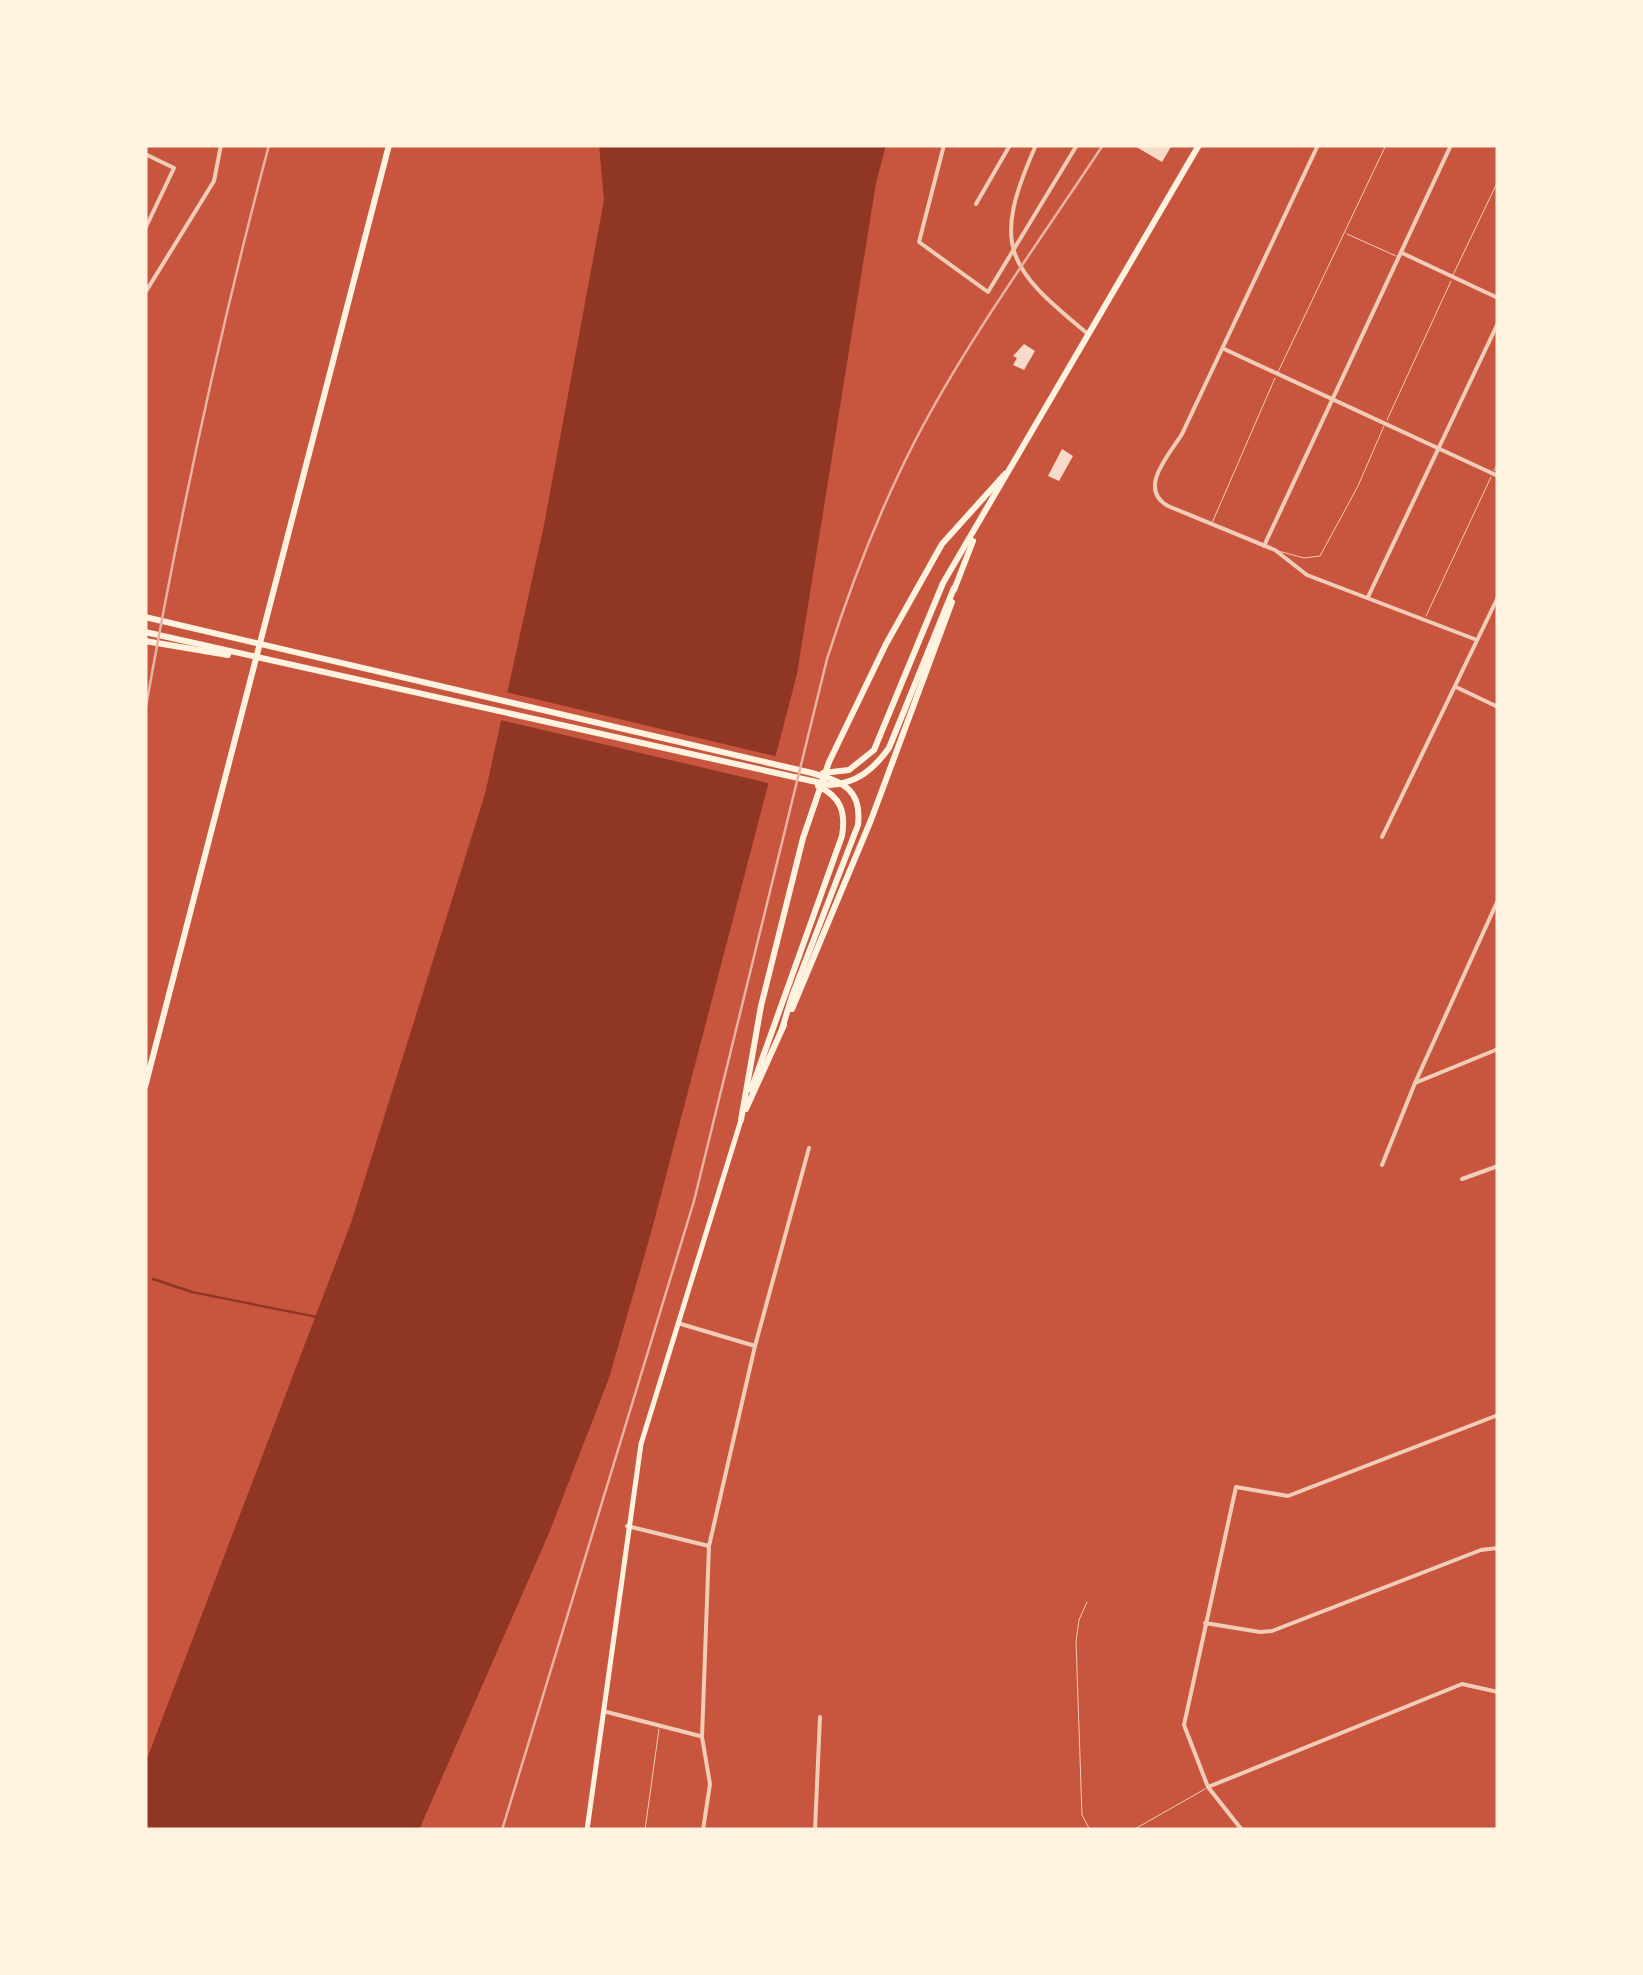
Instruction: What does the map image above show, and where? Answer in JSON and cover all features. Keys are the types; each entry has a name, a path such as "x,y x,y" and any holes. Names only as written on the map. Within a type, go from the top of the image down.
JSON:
{"main road":[{"path":"145,1087 388,145"},
{"path":"832,782 874,750 943,583 1199,145"},
{"path":"742,1120 761,1006 803,838 830,762 886,644 942,544 1016,460"},
{"path":"145,632 811,784 845,784 878,764 889,748 981,523"},
{"path":"742,1120 816,958 951,608 954,588"},
{"path":"145,617 812,773 832,782 843,809 842,836 766,1042 641,1444 586,1830"},
{"path":"145,641 265,659"},
{"path":"782,1029 858,826 860,812 845,784"}],"street":[{"path":"145,294 214,182 221,145"},
{"path":"944,145 919,242 988,292 1077,145"},
{"path":"976,204 1010,145"},
{"path":"1036,145 1012,209 1009,237 1016,260 1034,288 1090,336"},
{"path":"1318,145 1224,349 1182,434 1160,468 1154,488 1156,496 1168,506 1275,550 1307,575 1477,640"},
{"path":"1264,546 1452,145"},
{"path":"145,154 174,168 145,228"},
{"path":"1401,255 1498,298"},
{"path":"1368,597 1498,323"},
{"path":"1224,349 1495,474"},
{"path":"1382,837 1498,597"},
{"path":"1456,687 1498,707"},
{"path":"1382,1165 1498,900"},
{"path":"1415,1083 1498,1050"},
{"path":"703,1830 710,1784 702,1737 709,1546 756,1346 809,1148"},
{"path":"1462,1179 1498,1166"},
{"path":"681,1324 756,1346"},
{"path":"1242,1830 1208,1787 1184,1725 1236,1487 1288,1496 1498,1416"},
{"path":"628,1526 709,1546"},
{"path":"1205,1623 1272,1631 1481,1550 1498,1548"},
{"path":"1208,1787 1462,1684 1498,1692"},
{"path":"603,1711 702,1737"},
{"path":"815,1830 820,1717"}],"lane":[{"path":"1211,525 1277,374 1386,145"},
{"path":"1275,550 1304,558 1320,556 1343,517 1498,181"},
{"path":"1344,233 1401,255"},
{"path":"1425,619 1498,462"},
{"path":"1087,1602 1078,1620 1076,1640 1082,1815 1090,1830"},
{"path":"645,1830 660,1726"},
{"path":"1133,1830 1208,1787"}],"shaded area":[{"path":"599,145 886,145 876,183 797,674 651,1233 609,1378 549,1533 419,1830 145,1830 145,1764 351,1223 485,794 544,525 604,200"}],"pier":[{"path":"502,691 779,757 772,784 496,719"}],"building":[{"path":"1133,145 1172,145 1162,162"},
{"path":"1024,344 1035,351 1024,370 1013,365 1017,358 1013,356"},
{"path":"1062,449 1073,456 1059,481 1048,476"}],"waterway":[{"path":"153,1279 192,1292 317,1317"}],"railway":[{"path":"145,712 201,427 269,145"},
{"path":"502,1830 694,1201 827,659 846,603 889,494 936,402 981,327 1103,145"}]}
